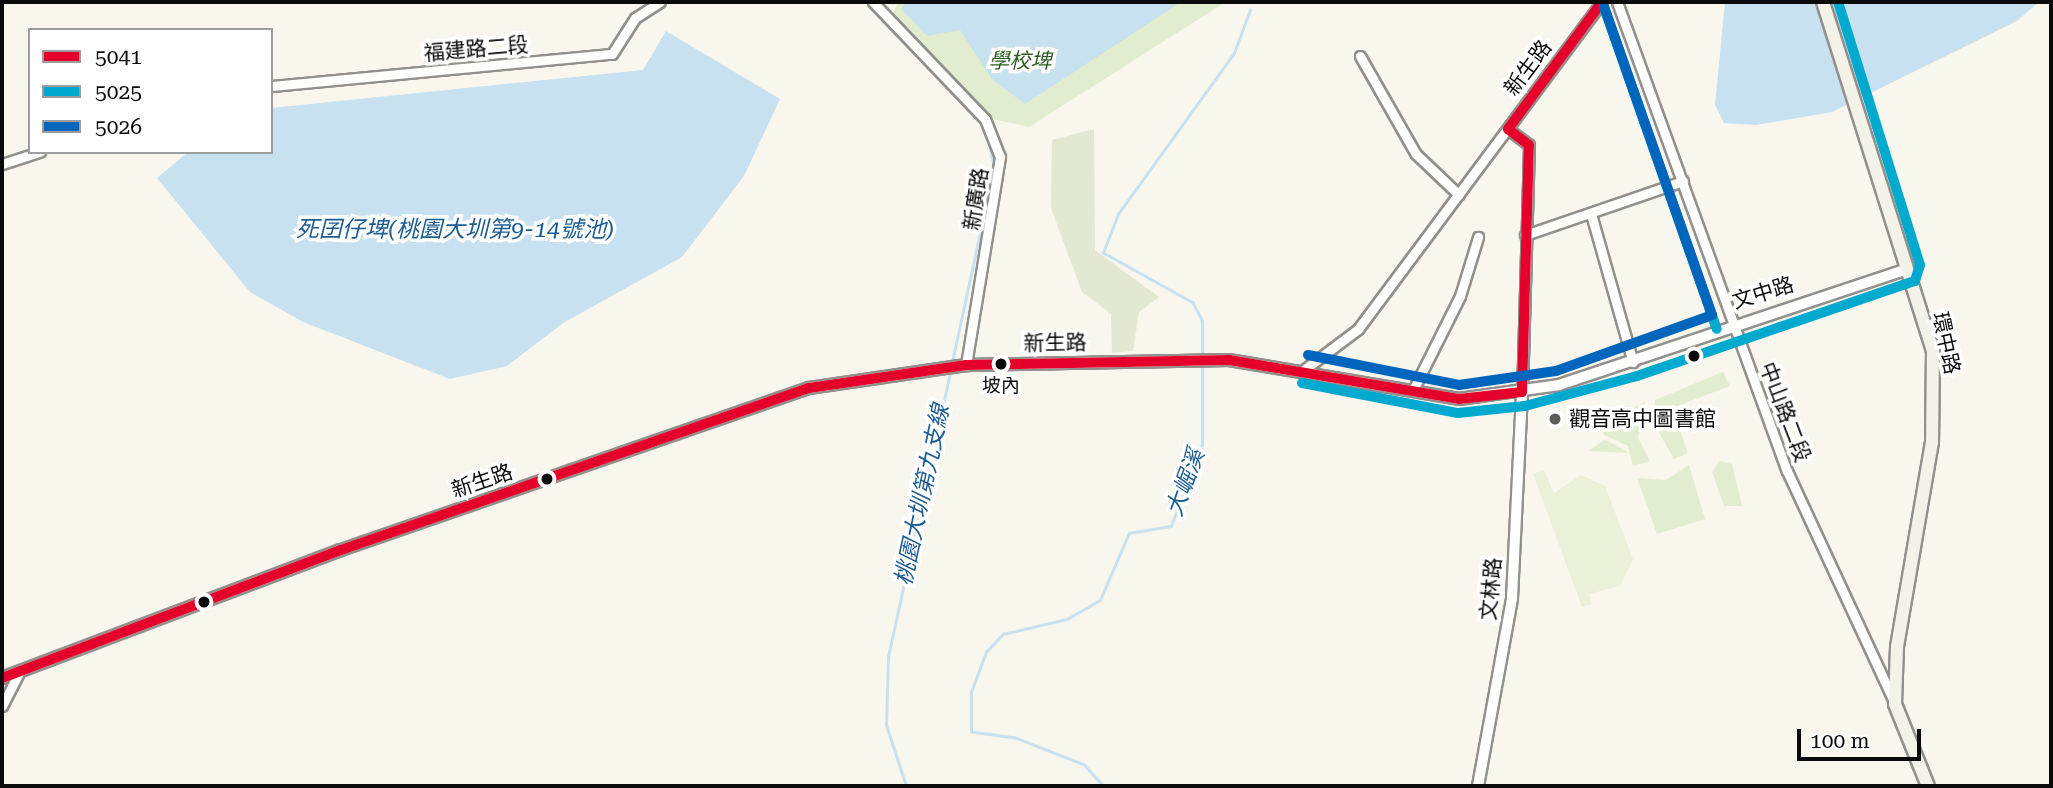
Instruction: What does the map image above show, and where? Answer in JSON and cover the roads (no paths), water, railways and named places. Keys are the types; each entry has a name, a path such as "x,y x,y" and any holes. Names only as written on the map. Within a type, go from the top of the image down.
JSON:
{"main road":[{"name":"環中路","path":"1823,2 1933,350 1937,388 1897,647 1895,704"},
{"name":"中山路二段","path":"1895,704 1928,786"}],"street":[{"name":"福建路二段","path":"273,86 612,54 635,18 660,2"},
{"name":"新廣路","path":"873,2 985,119 1000,157 966,365"},
{"name":"新生路","path":"2,678 341,550 798,392 966,365 1202,360 1305,369 1358,329 1602,2"},
{"name":"中山路二段","path":"1617,2 1683,181 1730,324 1820,549 1895,704"},
{"path":"1360,56 1416,154 1458,195"},
{"path":"1508,129 1529,145 1521,392"},
{"path":"2,164 34,154"},
{"path":"1525,235 1683,181"},
{"path":"1591,214 1633,362"},
{"path":"1413,390 1460,296 1478,237"},
{"name":"文中路","path":"1305,369 1459,399 1521,392 1633,362 1730,324 1907,269"},
{"name":"文林路","path":"1478,786 1512,598 1521,392"},
{"path":"2,706 19,672"}],"water":[{"path":"906,2 1181,2 1025,104 992,79 960,30 927,36 901,9"},
{"path":"1725,2 2039,2 2017,21 1832,112 1756,125 1724,123 1715,105"},
{"name":"死囝仔埤(桃園大圳第9-14號池)","path":"666,31 780,99 744,176 682,257 563,323 507,366 450,379 303,322 250,292 157,178 186,154 273,154 273,108 643,70"}],"waterway":[{"name":"大崛溪","path":"1202,356 1202,321 1193,303 1103,253 1118,214 1234,53 1250,10"},
{"name":"桃園大圳第九支線","path":"952,362 994,167 986,133"},
{"name":"大崛溪","path":"1103,786 1084,765 1015,738 971,732 971,692 986,652 1003,634 1067,619 1100,600 1129,533 1171,526 1202,445 1202,363"},
{"name":"桃園大圳第九支線","path":"906,786 886,725 888,657 950,372"}],"place":[{"name":"坡內","path":"1001,364"},
{"name":"觀音高中圖書館","path":"1555,419"}],"park label":[{"name":"學校埤","path":"1020,61"}]}
